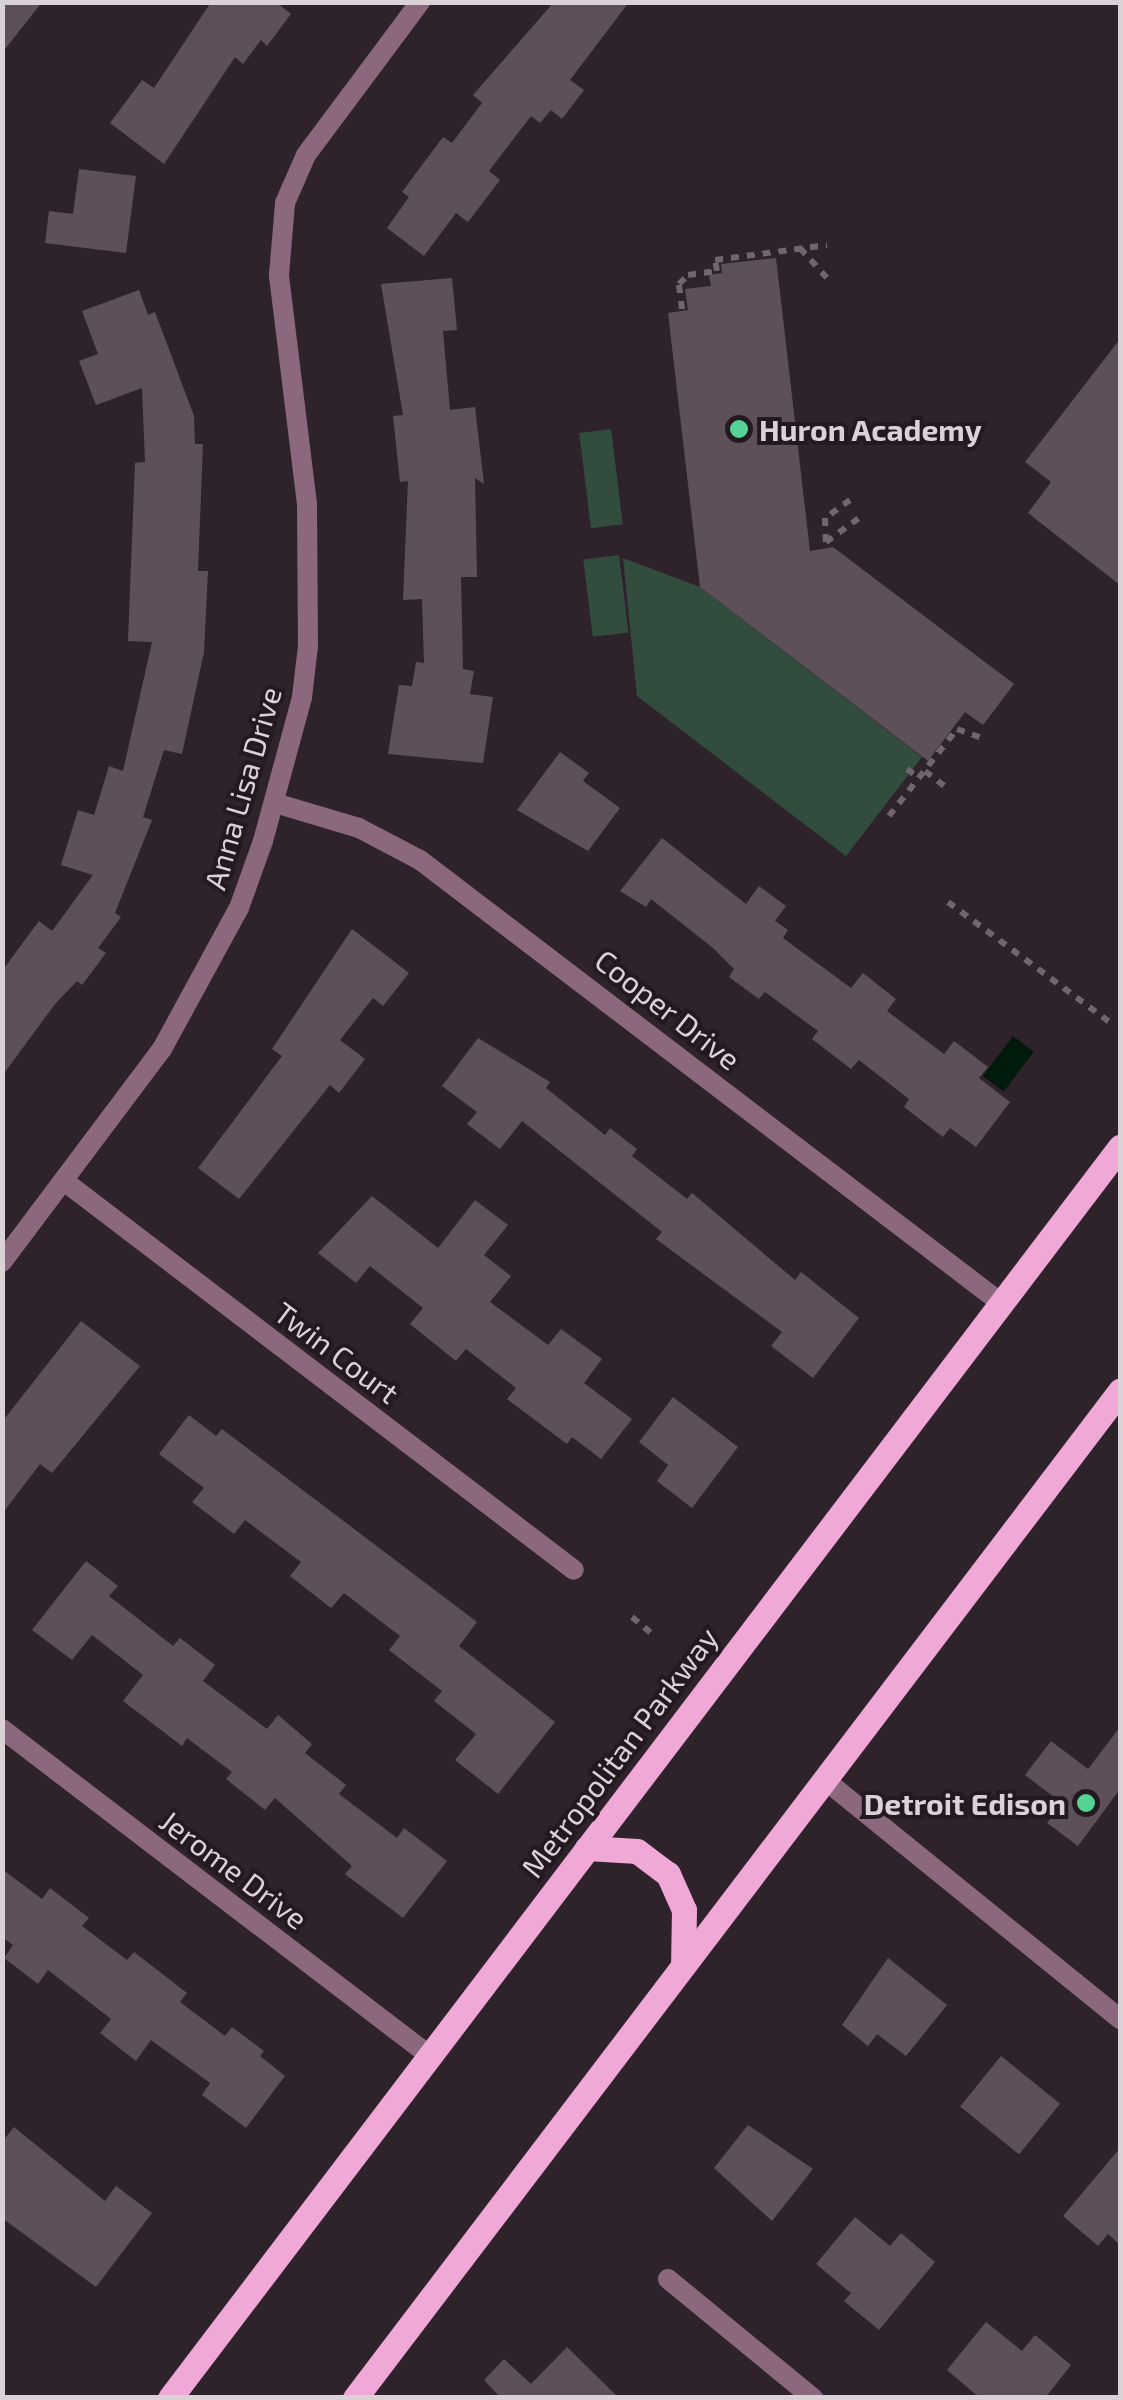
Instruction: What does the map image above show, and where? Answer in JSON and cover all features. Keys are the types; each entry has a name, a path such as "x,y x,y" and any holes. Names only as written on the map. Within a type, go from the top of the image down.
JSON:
{"main road":[{"name":"Metropolitan Parkway","path":"170,2398 1120,1147"},
{"path":"356,2398 1120,1391"},
{"path":"587,1848 637,1852 668,1874 684,1910 684,1966"}],"street":[{"name":"Anna Lisa Drive","path":"2,1262 64,1182 190,1003 239,908 275,802 302,696 309,586 306,504 279,275 284,203 306,155 420,2"},
{"name":"Cooper Drive","path":"275,802 359,828 460,887 1002,1303"},
{"name":"Twin Court","path":"64,1182 574,1570"},
{"name":"Jerome Drive","path":"2,1729 430,2056"},
{"path":"824,1780 1120,2019"},
{"path":"668,2279 812,2398"}],"path":[{"path":"682,309 682,280 716,270 715,260 827,245"},
{"path":"800,248 827,278"},
{"path":"850,500 824,518 826,545 860,518"},
{"path":"889,816 957,729 984,739"},
{"path":"907,769 919,778"},
{"path":"925,770 947,788"},
{"path":"948,902 1115,1026"},
{"path":"632,1617 652,1633"}],"shaded area":[{"path":"611,429 623,524 591,528 579,433"},
{"path":"619,555 629,632 593,637 583,559"},
{"path":"623,558 700,587 922,757 846,856 637,696"},
{"path":"1013,1036 1034,1052 1004,1092 983,1076"}],"building":[{"path":"2,2 42,2 2,53"},
{"path":"211,2 276,2 291,14 267,46 261,40 243,64 235,57 164,164 110,123 142,80 154,88"},
{"path":"554,2 629,2 570,80 584,90 562,119 551,110 540,123 531,116 489,171 500,180 468,222 456,213 424,256 387,228 409,197 402,192 443,137 452,143 482,103 473,95"},
{"path":"79,169 136,176 126,253 45,243 49,211 73,214"},
{"name":"Huron Academy","path":"776,258 810,551 833,547 1014,684 983,725 965,712 928,761 700,587 668,313 688,310 685,289 711,286 709,275 722,273 721,264"},
{"path":"452,278 457,330 443,331 450,410 475,407 484,484 475,478 477,577 461,577 463,669 474,671 470,694 493,697 483,763 388,754 399,685 412,686 416,662 424,663 422,599 403,600 408,481 400,482 393,416 403,415 381,284"},
{"path":"139,290 148,315 155,312 194,416 195,444 203,444 198,571 208,571 204,652 182,754 164,750 143,817 152,820 115,913 121,917 98,948 106,953 82,985 77,981 55,1004 2,1076 2,971 39,921 52,931 93,875 61,865 78,810 94,815 109,766 123,771 152,642 128,641 135,463 145,462 142,388 96,405 79,361 98,354 82,311"},
{"path":"1120,339 1120,585 1028,513 1051,482 1025,462"},
{"path":"560,752 589,773 583,781 620,808 588,851 517,810"},
{"path":"662,838 746,904 759,886 786,906 775,921 788,930 783,938 851,988 863,973 896,999 887,1011 944,1054 954,1041 988,1067 979,1078 1010,1102 976,1147 950,1128 943,1137 904,1107 909,1099 859,1060 851,1069 812,1039 818,1031 765,992 759,999 729,977 734,969 713,948 651,899 646,907 620,891"},
{"path":"352,929 409,973 383,1006 373,998 340,1040 365,1059 339,1093 330,1085 239,1199 198,1168 282,1056 272,1049"},
{"path":"478,1038 550,1082 546,1088 605,1135 610,1128 637,1149 632,1156 687,1199 692,1193 795,1280 801,1272 859,1318 813,1378 771,1346 782,1332 656,1239 662,1232 522,1121 500,1149 467,1124 477,1112 442,1086"},
{"path":"372,1196 438,1248 475,1200 508,1225 484,1255 511,1276 490,1302 548,1345 561,1329 602,1359 584,1383 632,1419 601,1459 572,1437 567,1444 507,1399 516,1388 466,1349 456,1361 410,1324 423,1308 370,1266 356,1283 318,1253"},
{"path":"81,1321 140,1366 52,1473 40,1464 2,1514 2,1422"},
{"path":"673,1397 738,1447 692,1508 657,1481 668,1465 639,1442"},
{"path":"189,1415 216,1436 222,1429 477,1622 459,1646 555,1722 498,1794 455,1760 476,1734 434,1701 442,1691 389,1650 400,1636 344,1593 331,1608 290,1576 301,1562 245,1520 234,1534 192,1502 204,1488 159,1454"},
{"path":"86,1561 118,1586 109,1596 173,1646 180,1638 215,1665 203,1681 267,1729 278,1715 312,1744 305,1753 346,1785 339,1794 397,1838 404,1828 447,1861 403,1918 345,1874 352,1866 275,1798 265,1810 226,1779 232,1772 187,1738 182,1746 123,1701 143,1675 92,1635 72,1660 32,1630"},
{"name":"Detroit Edison","path":"1120,1727 1120,1789 1078,1846 1047,1823 1062,1803 1025,1775 1051,1741 1088,1769"},
{"path":"2,1869 42,1899 50,1888 89,1918 82,1926 127,1960 134,1952 187,1993 180,2002 225,2036 232,2027 264,2051 260,2056 285,2076 246,2128 202,2095 210,2083 151,2040 136,2061 100,2033 111,2019 48,1970 38,1984 4,1958 13,1945 2,1937"},
{"path":"888,1958 947,2005 906,2056 877,2034 868,2046 842,2025"},
{"path":"1001,2056 1060,2104 1019,2154 960,2107"},
{"path":"748,2125 813,2169 772,2221 714,2168"},
{"path":"14,2127 105,2201 116,2186 152,2213 96,2287 2,2218 2,2142"},
{"path":"1120,2148 1120,2245 1108,2234 1098,2246 1063,2216"},
{"path":"855,2217 890,2246 901,2233 935,2262 879,2330 844,2301 851,2293 816,2264"},
{"path":"986,2322 1022,2351 1035,2335 1071,2365 1045,2398 980,2398 947,2370"},
{"path":"567,2347 619,2398 501,2398 484,2380 504,2359 531,2384"}],"place":[{"name":"Huron Academy","path":"739,429"},
{"name":"Detroit Edison","path":"1086,1803"}]}
